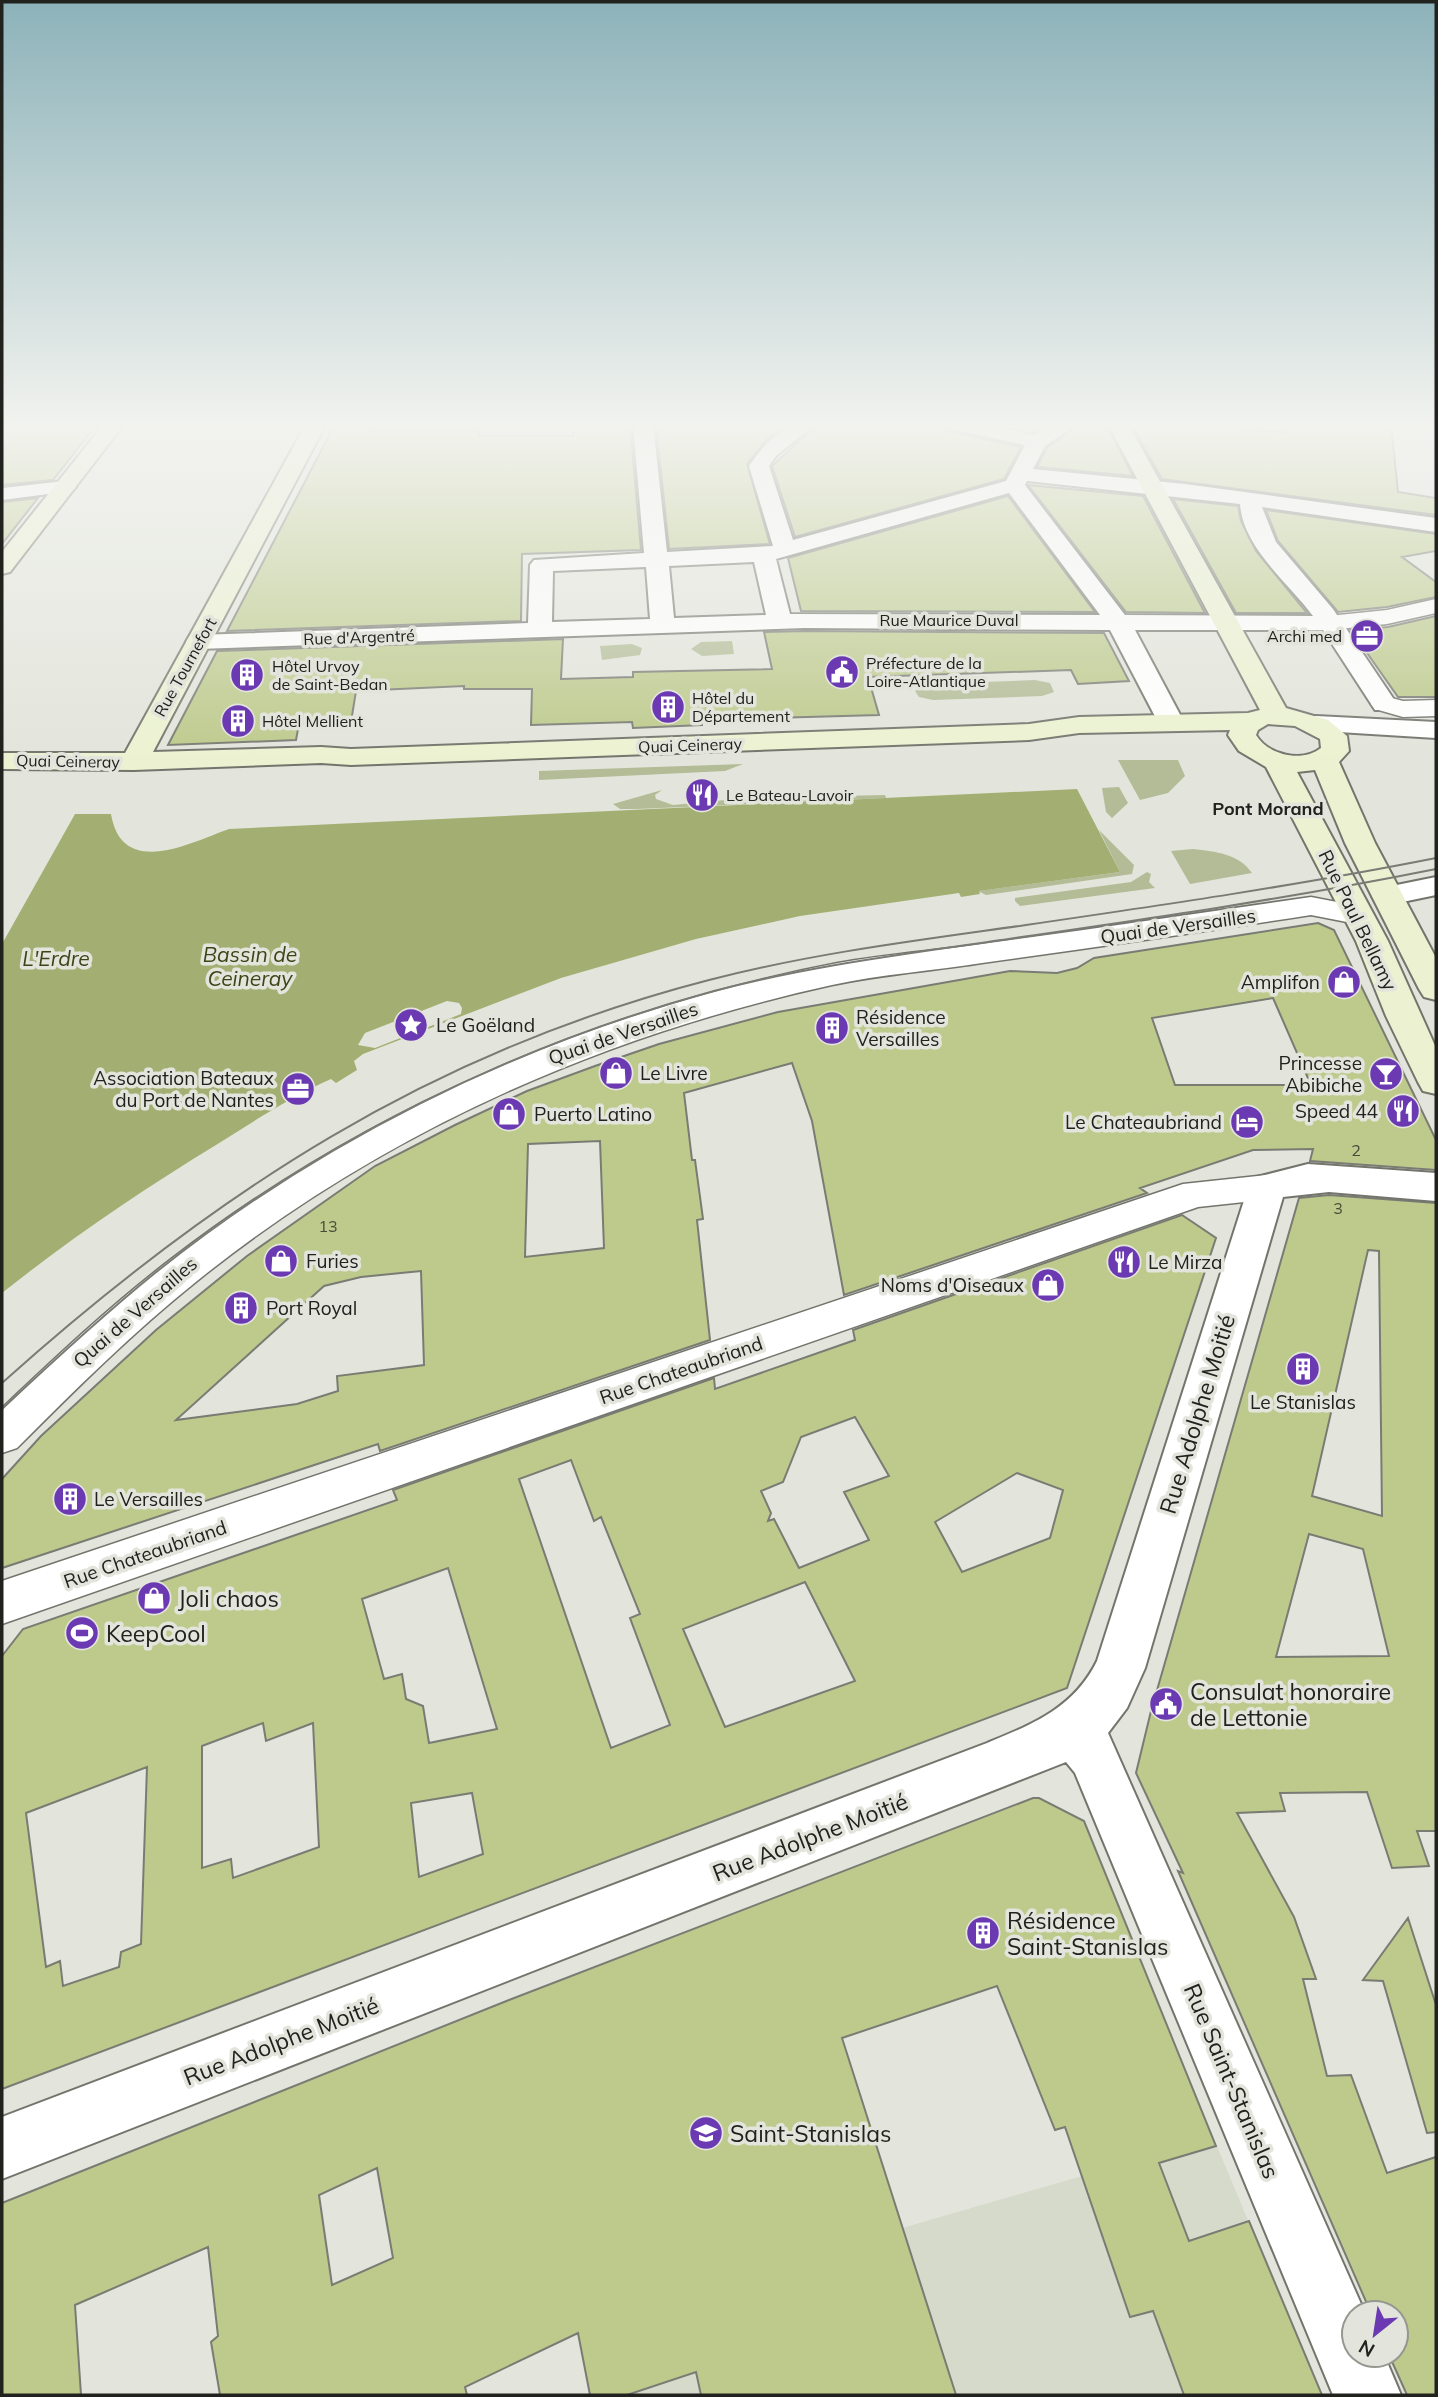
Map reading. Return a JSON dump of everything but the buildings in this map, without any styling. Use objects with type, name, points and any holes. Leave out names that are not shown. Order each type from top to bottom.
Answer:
[{"type":"main road","points":[[2,567],[27,536]]},
{"type":"main road","name":"Rue Tournefort","points":[[134,762],[255,536]]},
{"type":"main road","points":[[1179,536],[1224,624],[1258,726],[1256,751],[1277,760],[1299,763],[1330,753],[1333,736],[1316,724],[1258,726]]},
{"type":"main road","name":"Quai Ceineray","points":[[2,761],[134,762],[321,755],[351,757],[1029,732],[1079,725],[1258,726]]},
{"type":"main road","name":"Quai Ceineray","points":[[1029,732],[1085,738],[1179,738],[1258,726]]},
{"type":"main road","name":"Rue Paul Bellamy","points":[[1330,753],[1337,795],[1436,989]]},
{"type":"main road","name":"Quai Ceineray","points":[[2,776],[192,781],[351,757]]},
{"type":"main road","name":"Rue Paul Bellamy","points":[[1277,760],[1357,915],[1436,1082]]},
{"type":"main road","name":"Quai Ceineray","points":[[105,778],[134,762]]},
{"type":"street","points":[[654,536],[663,626]]},
{"type":"street","points":[[772,536],[780,622]]},
{"type":"street","points":[[530,631],[542,565],[656,555],[775,552],[829,536]]},
{"type":"street","points":[[1057,536],[1119,623],[1172,724]]},
{"type":"street","points":[[1263,536],[1269,548],[1329,622],[1384,704],[1403,709],[1436,708]]},
{"type":"street","points":[[1329,622],[1387,617],[1436,606]]},
{"type":"street","name":"Rue Maurice Duval","points":[[663,626],[955,619],[1224,624],[1329,622]]},
{"type":"street","name":"Rue d'Argentré","points":[[198,642],[663,626]]},
{"type":"street","points":[[1316,724],[1436,730]]},
{"type":"street","points":[[1330,753],[1436,747]]},
{"type":"street","points":[[1388,896],[1436,886]]},
{"type":"street","name":"Quai de Versailles","points":[[2,1435],[38,1398],[138,1307],[194,1260],[277,1201],[346,1157],[425,1114],[584,1043],[669,1014],[839,974],[1311,906],[1357,915]]},
{"type":"street","name":"Rue Chateaubriand","points":[[1369,1181],[1415,1168],[1436,1168]]},
{"type":"street","name":"Rue Chateaubriand","points":[[2,1603],[1196,1194],[1267,1188],[1289,1180],[1369,1181],[1436,1186]]},
{"type":"street","name":"Rue Adolphe Moitié","points":[[2,2148],[961,1779],[1075,1732],[1102,1705],[1120,1668],[1267,1188]]},
{"type":"street","name":"Rue Saint-Stanislas","points":[[1075,1732],[1093,1755],[1367,2395]]},
{"type":"shaded area","points":[[732,641],[734,654],[702,656],[691,649],[701,642]]},
{"type":"shaded area","points":[[632,644],[642,648],[640,655],[602,660],[600,646]]},
{"type":"shaded area","points":[[1035,680],[1050,683],[1054,692],[1042,696],[933,700],[919,697],[915,691],[928,684]]},
{"type":"shaded area","points":[[1118,760],[1178,760],[1185,776],[1168,793],[1140,800]]},
{"type":"shaded area","points":[[743,764],[725,771],[539,780],[539,771]]},
{"type":"shaded area","points":[[1119,787],[1128,803],[1112,818],[1106,812],[1102,788]]},
{"type":"shaded area","points":[[662,790],[655,795],[656,799],[673,805],[747,798],[885,795],[886,798],[637,809],[620,809],[613,804]]},
{"type":"shaded area","points":[[1099,830],[1134,865],[1132,874],[986,895],[978,891],[1120,872]]},
{"type":"shaded area","points":[[1193,849],[1233,857],[1252,873],[1190,884],[1171,851]]},
{"type":"shaded area","points":[[1147,872],[1151,874],[1149,882],[1155,888],[1020,906],[1015,901],[1015,898],[1131,882]]},
{"type":"shaded area","name":"Saint-Stanislas","points":[[794,1889],[902,2228],[1103,2170],[1086,2121],[1194,2091],[1321,2395],[590,2395],[534,2100],[508,2002]]},
{"type":"water","name":"Bassin de Ceineray","points":[[1077,789],[1120,872],[979,891],[980,894],[961,897],[959,893],[800,916],[696,939],[561,978],[363,1054],[354,1061],[357,1070],[336,1083],[331,1079],[301,1094],[188,1162],[80,1234],[2,1293],[2,944],[75,814],[111,814],[118,834],[129,846],[143,851],[178,847],[229,829]],"holes":[[[447,1001],[459,1003],[461,1014],[375,1048],[358,1045],[365,1033]]]},
{"type":"tram line","points":[[2,1383],[82,1314],[163,1250],[246,1191],[331,1137],[419,1089],[511,1046],[607,1010],[748,970],[827,955],[1231,894],[1436,858]]},
{"type":"tram line","points":[[2,1409],[155,1273],[283,1181],[420,1104],[491,1070],[564,1040],[714,991],[785,974],[1219,908],[1436,869]]},
{"type":"place","name":"Archi med","points":[[1367,636]]},
{"type":"place","name":"Préfecture de la Loire-Atlantique","points":[[842,672]]},
{"type":"place","name":"Hôtel Urvoy de Saint-Bedan","points":[[247,675]]},
{"type":"place","name":"Hôtel du Département","points":[[668,707]]},
{"type":"place","name":"Hôtel Mellient","points":[[238,721]]},
{"type":"place","name":"Le Bateau-Lavoir","points":[[702,795]]},
{"type":"place","name":"Amplifon","points":[[1344,982]]},
{"type":"place","name":"Le Goëland","points":[[411,1025]]},
{"type":"place","name":"Résidence Versailles","points":[[832,1028]]},
{"type":"place","name":"Le Livre","points":[[616,1073]]},
{"type":"place","name":"Princesse Abibiche","points":[[1386,1074]]},
{"type":"place","name":"Association Bateaux du Port de Nantes","points":[[298,1089]]},
{"type":"place","name":"Speed 44","points":[[1403,1111]]},
{"type":"place","name":"Puerto Latino","points":[[509,1114]]},
{"type":"place","name":"Le Chateaubriand","points":[[1247,1122]]},
{"type":"place","name":"Furies","points":[[281,1261]]},
{"type":"place","name":"Le Mirza","points":[[1124,1262]]},
{"type":"place","name":"Noms d'Oiseaux","points":[[1048,1285]]},
{"type":"place","name":"Port Royal","points":[[241,1308]]},
{"type":"place","name":"Le Stanislas","points":[[1303,1369]]},
{"type":"place","name":"Le Versailles","points":[[70,1499]]},
{"type":"place","name":"Joli chaos","points":[[154,1598]]},
{"type":"place","name":"KeepCool","points":[[82,1633]]},
{"type":"place","name":"Consulat honoraire de Lettonie","points":[[1166,1704]]},
{"type":"place","name":"Résidence Saint-Stanislas","points":[[983,1933]]},
{"type":"place","name":"Saint-Stanislas","points":[[706,2133]]},
{"type":"district","name":"Pont Morand","points":[[1268,808]]},
{"type":"water label","name":"L'Erdre","points":[[56,958]]}]
